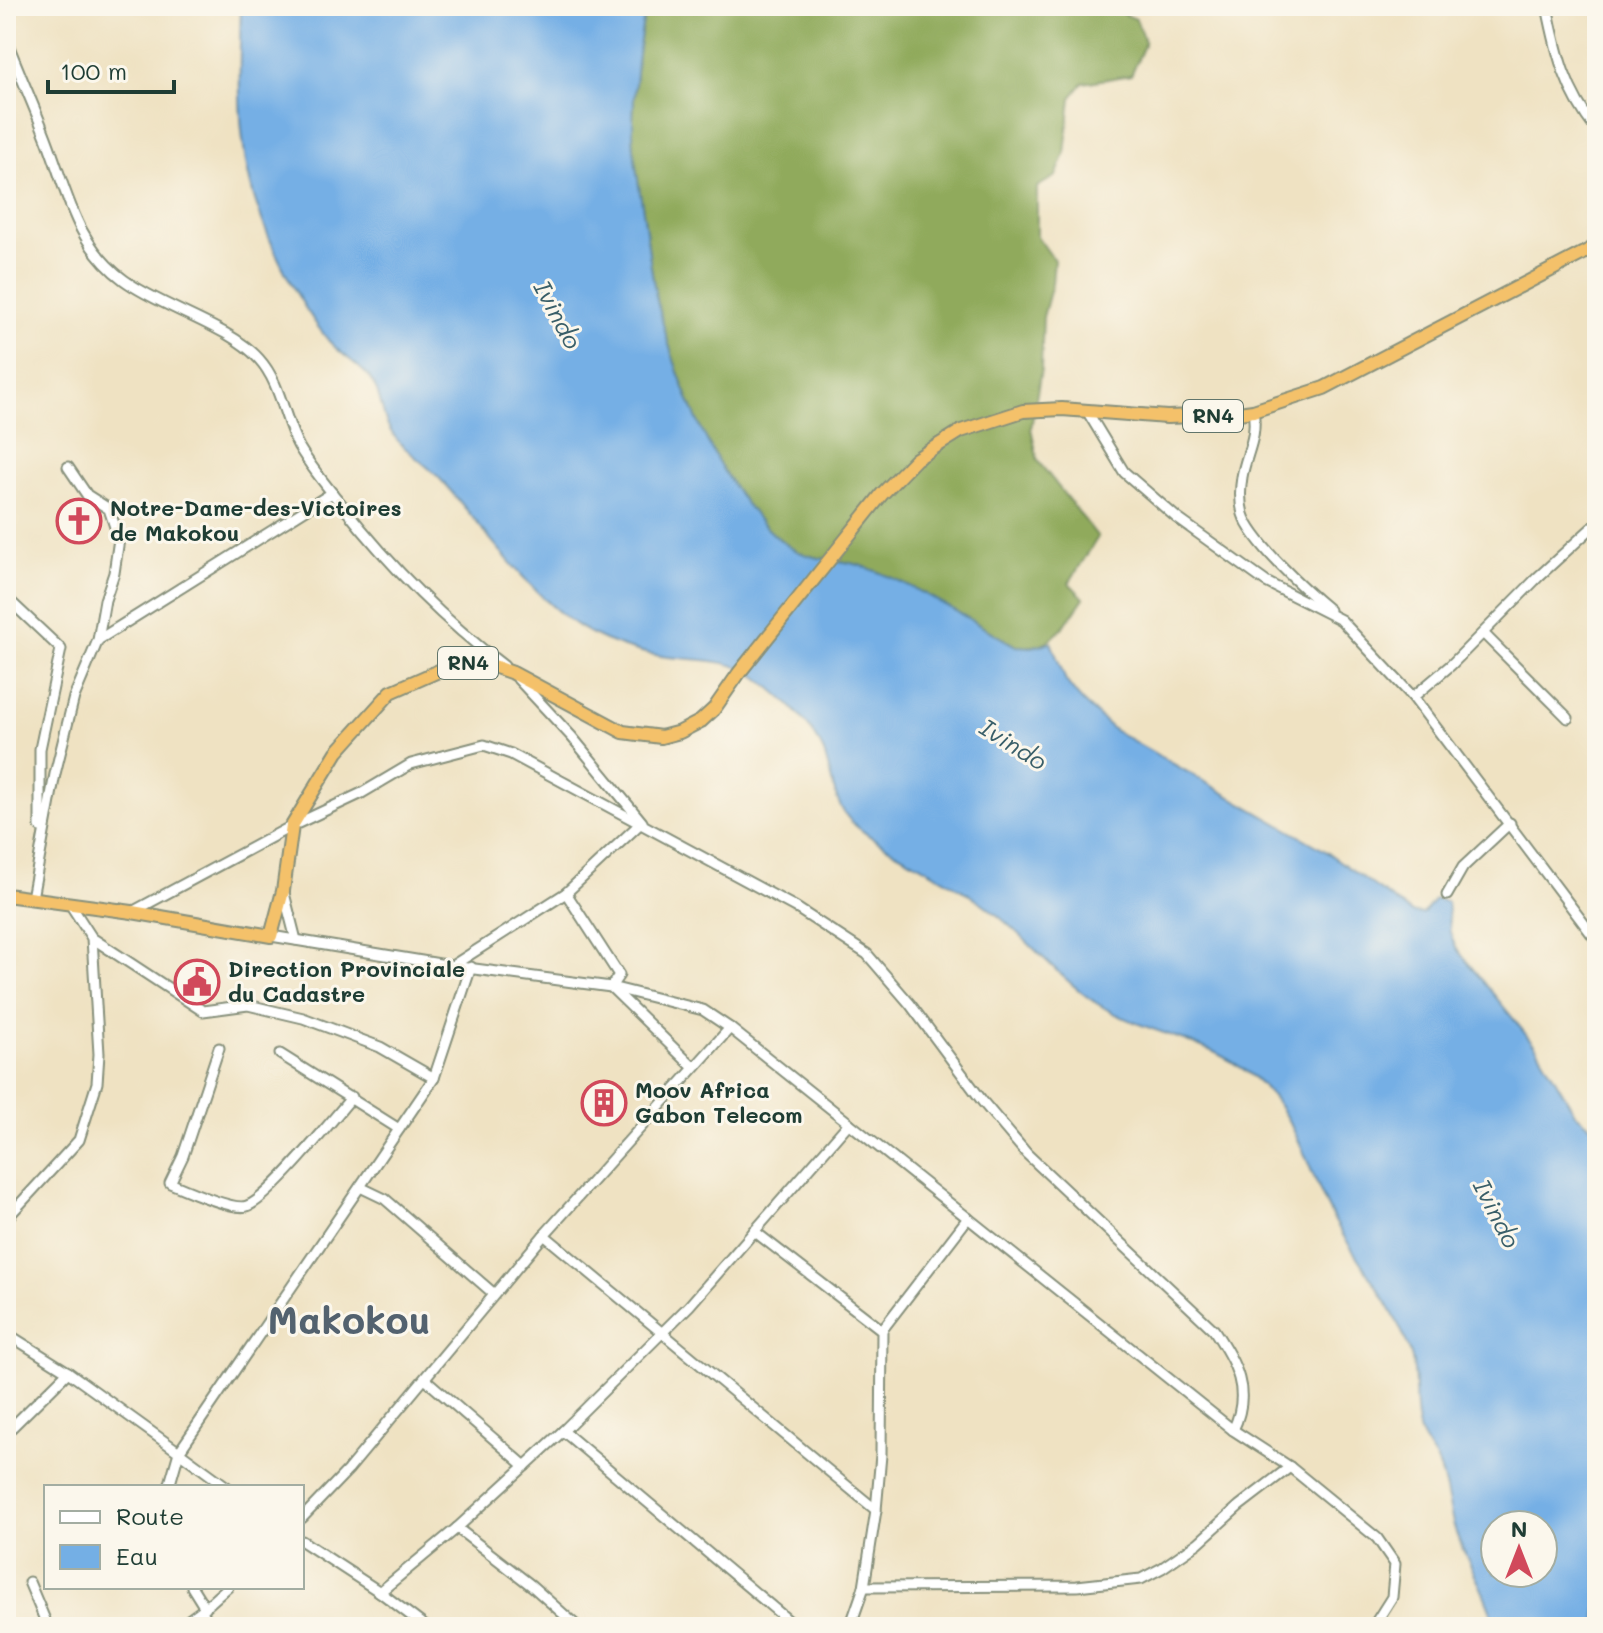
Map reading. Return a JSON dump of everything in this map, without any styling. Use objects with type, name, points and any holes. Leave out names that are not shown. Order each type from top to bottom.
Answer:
[{"type":"highway","name":"RN4","points":[[271,936],[283,891],[292,826],[337,752],[391,692],[450,666],[479,661],[513,673],[623,732],[661,737],[680,732],[701,721],[714,709],[840,544],[916,459],[961,431],[987,420],[1023,411],[1197,417],[1253,411],[1324,388],[1597,246]]},
{"type":"highway","points":[[6,895],[132,912],[271,936]]},
{"type":"street","points":[[1547,6],[1566,81],[1578,107],[1597,131]]},
{"type":"street","points":[[6,39],[52,154],[70,209],[93,250],[122,279],[154,299],[230,336],[261,361],[298,445],[362,530],[438,613],[513,673],[572,737],[642,822]]},
{"type":"street","points":[[1087,411],[1124,472],[1177,518],[1266,582],[1341,620]]},
{"type":"street","points":[[1253,411],[1254,441],[1242,478],[1240,497],[1243,516],[1263,546],[1341,620],[1413,697],[1597,941]]},
{"type":"street","points":[[32,898],[55,774],[74,697],[98,640],[119,539],[109,509],[87,495],[68,467]]},
{"type":"street","points":[[98,640],[332,493]]},
{"type":"street","points":[[1413,697],[1597,523]]},
{"type":"street","points":[[11,602],[61,649],[40,749],[40,850]]},
{"type":"street","points":[[1483,633],[1568,718]]},
{"type":"street","points":[[132,912],[292,826],[362,793],[411,764],[484,745],[511,754],[795,907],[867,954],[1027,1154],[1214,1330],[1240,1378],[1242,1412],[1233,1430]]},
{"type":"street","points":[[452,966],[566,893],[642,822]]},
{"type":"street","points":[[1447,895],[1463,867],[1510,823]]},
{"type":"street","points":[[283,891],[296,940]]},
{"type":"street","points":[[566,893],[619,975],[611,987]]},
{"type":"street","points":[[70,904],[92,938],[203,1011],[248,1005],[303,1018],[380,1047],[434,1078]]},
{"type":"street","points":[[271,936],[452,966],[611,987],[703,1010],[730,1028],[1233,1430],[1290,1467],[1377,1538],[1395,1564],[1392,1597],[1373,1627]]},
{"type":"street","points":[[6,1219],[79,1140],[91,1104],[97,1083],[99,1054],[92,938]]},
{"type":"street","points":[[169,1485],[179,1452],[434,1078],[471,967]]},
{"type":"street","points":[[611,987],[693,1067]]},
{"type":"street","points":[[304,1516],[348,1470],[493,1293],[730,1028]]},
{"type":"street","points":[[219,1048],[183,1156],[170,1183],[204,1197],[243,1207],[251,1204],[269,1190],[352,1097]]},
{"type":"street","points":[[280,1054],[399,1129]]},
{"type":"street","points":[[380,1592],[457,1528],[563,1431],[689,1306],[849,1123]]},
{"type":"street","points":[[360,1187],[385,1199],[493,1293]]},
{"type":"street","points":[[850,1627],[864,1587],[876,1510],[881,1455],[882,1330],[968,1218]]},
{"type":"street","points":[[754,1231],[882,1330]]},
{"type":"street","points":[[544,1235],[876,1510]]},
{"type":"street","points":[[6,1333],[68,1372],[224,1485]]},
{"type":"street","points":[[6,1433],[68,1372]]},
{"type":"street","points":[[425,1379],[525,1466]]},
{"type":"street","points":[[563,1431],[790,1625]]},
{"type":"street","points":[[864,1587],[1077,1586],[1141,1579],[1198,1543],[1239,1506],[1290,1467]]},
{"type":"street","points":[[457,1528],[532,1586],[578,1627]]},
{"type":"street","points":[[304,1542],[380,1592],[426,1627]]},
{"type":"street","points":[[29,1582],[48,1627]]},
{"type":"street","points":[[193,1589],[213,1627]]},
{"type":"street","points":[[179,1627],[226,1589]]},
{"type":"green space","points":[[646,6],[1105,6],[1136,19],[1145,43],[1131,75],[1083,83],[1071,98],[1065,154],[1056,176],[1037,187],[1037,236],[1054,260],[1052,284],[1043,317],[1041,370],[1031,428],[1038,461],[1098,537],[1069,583],[1084,598],[1064,626],[1049,640],[1029,647],[1016,646],[885,575],[856,564],[799,552],[765,526],[723,469],[689,401],[676,366],[653,280],[633,132],[637,63]]},
{"type":"water","name":"Ivindo","points":[[241,6],[646,6],[637,63],[633,132],[657,301],[676,366],[705,436],[743,500],[765,526],[799,552],[856,564],[885,575],[1016,646],[1032,647],[1051,642],[1066,681],[1081,700],[1114,730],[1324,850],[1412,913],[1423,914],[1435,899],[1447,902],[1450,932],[1456,948],[1537,1048],[1575,1113],[1597,1131],[1597,1627],[1496,1627],[1482,1589],[1559,1589],[1559,1509],[1479,1509],[1479,1583],[1457,1536],[1441,1470],[1420,1433],[1412,1357],[1401,1329],[1336,1223],[1287,1118],[1264,1087],[1223,1057],[1110,1011],[1089,998],[982,903],[861,830],[840,806],[823,750],[811,729],[757,677],[723,663],[661,656],[624,647],[569,620],[530,584],[437,476],[400,443],[390,430],[374,384],[328,340],[306,309],[262,221],[245,155],[240,80]]},
{"type":"place","name":"Notre-Dame-des-Victoires de Makokou","points":[[79,521]]},
{"type":"place","name":"Direction Provinciale du Cadastre","points":[[197,982]]},
{"type":"place","name":"Moov Africa Gabon Telecom","points":[[604,1103]]},
{"type":"district","name":"Makokou","points":[[349,1321]]}]
